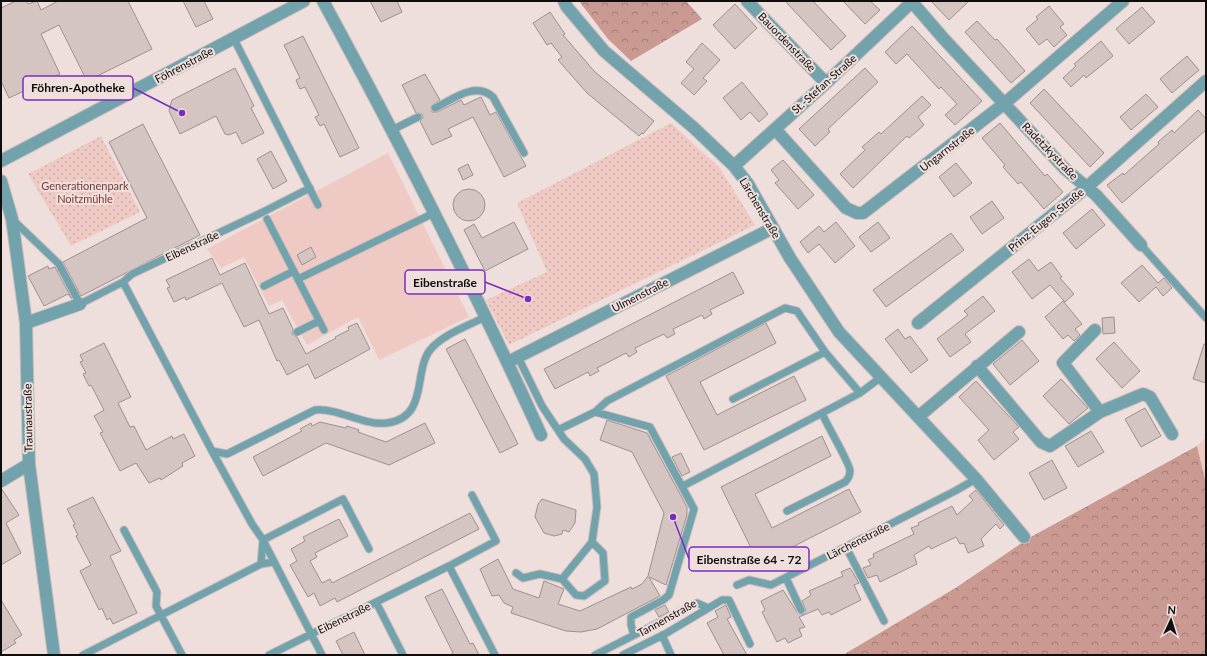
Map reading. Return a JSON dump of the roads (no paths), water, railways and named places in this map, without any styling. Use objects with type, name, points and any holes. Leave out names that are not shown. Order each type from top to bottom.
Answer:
[{"type":"street","name":"Föhrenstraße","points":[[1,161],[304,1]]},
{"type":"street","points":[[323,1],[392,130],[485,317],[513,360],[541,435]]},
{"type":"street","name":"Lärchenstraße","points":[[564,1],[604,51],[694,128],[734,166],[748,184],[790,258],[839,332],[880,378],[976,479],[1024,538]]},
{"type":"street","name":"Bauordenstraße","points":[[747,1],[826,84]]},
{"type":"street","name":"St.-Stefan-Straße","points":[[734,166],[826,84],[912,1]]},
{"type":"street","name":"Radetzkystraße","points":[[912,1],[944,39],[1064,169],[1086,187],[1141,245]]},
{"type":"street","name":"Ungarnstraße","points":[[775,129],[846,208],[857,213],[869,210],[1005,104],[1123,1]]},
{"type":"street","name":"Prinz-Eugen-Straße","points":[[918,323],[1086,187],[1206,81]]},
{"type":"street","name":"Traunaustraße","points":[[1,181],[12,219],[26,323],[29,464],[54,655]]},
{"type":"street","name":"Ulmenstraße","points":[[513,360],[773,228]]},
{"type":"street","points":[[26,323],[80,304]]},
{"type":"street","points":[[1095,330],[1063,363],[1100,412]]},
{"type":"street","points":[[918,417],[1018,332]]},
{"type":"street","points":[[977,366],[1041,442],[1050,446],[1100,412],[1143,394],[1150,397],[1172,434]]},
{"type":"street","points":[[1,481],[29,464]]},
{"type":"lane","points":[[234,39],[318,205]]},
{"type":"lane","points":[[435,108],[470,90],[483,90],[488,92],[493,97],[524,153]]},
{"type":"lane","points":[[392,130],[418,117]]},
{"type":"lane","name":"Eibenstraße","points":[[80,304],[123,282],[132,274],[264,212],[310,188]]},
{"type":"lane","points":[[298,279],[434,213]]},
{"type":"lane","points":[[12,219],[59,264],[80,304]]},
{"type":"lane","points":[[267,220],[324,330]]},
{"type":"lane","name":"Radetzkystraße","points":[[1141,245],[1206,318]]},
{"type":"lane","points":[[264,286],[294,271]]},
{"type":"lane","points":[[123,282],[212,451],[252,524],[263,540],[322,655]]},
{"type":"lane","points":[[558,430],[595,412],[607,400],[785,308],[797,311],[825,352],[860,392]]},
{"type":"lane","points":[[212,451],[227,454],[315,410],[326,409],[378,424],[388,423],[400,419],[417,400],[424,362],[430,350],[442,339],[485,317]]},
{"type":"lane","points":[[297,332],[319,321]]},
{"type":"lane","points":[[733,399],[825,352]]},
{"type":"lane","points":[[513,360],[564,439],[586,459],[594,474],[597,507],[592,542],[562,579]]},
{"type":"lane","points":[[683,486],[835,406],[860,392],[880,378]]},
{"type":"lane","points":[[595,412],[650,427],[694,509],[669,595],[663,600],[631,617],[630,625],[634,635]]},
{"type":"lane","points":[[787,511],[845,482],[849,477],[850,467],[826,425],[822,413]]},
{"type":"lane","name":"Lärchenstraße","points":[[737,584],[748,580],[771,585],[976,479]]},
{"type":"lane","name":"Eibenstraße","points":[[311,634],[449,566],[496,541],[472,495]]},
{"type":"lane","points":[[263,540],[343,499],[369,549]]},
{"type":"lane","points":[[124,530],[157,592],[156,606],[182,655]]},
{"type":"lane","points":[[261,564],[263,540]]},
{"type":"lane","points":[[516,574],[523,578],[540,574],[562,579],[576,595],[584,596],[605,581],[603,553],[592,542]]},
{"type":"lane","points":[[846,547],[884,621]]},
{"type":"lane","points":[[83,655],[261,564],[274,562]]},
{"type":"lane","points":[[449,566],[496,655]]},
{"type":"lane","points":[[786,578],[801,610]]},
{"type":"lane","name":"Tannenstraße","points":[[623,655],[662,635],[722,600],[729,600],[750,644]]},
{"type":"lane","name":"Eibenstraße","points":[[376,602],[403,655]]},
{"type":"lane","points":[[595,655],[697,603],[708,608]]},
{"type":"lane","points":[[269,655],[311,634]]},
{"type":"lane","points":[[662,635],[672,655]]},
{"type":"place","name":"Föhren-Apotheke","points":[[182,113]]},
{"type":"place","name":"Eibenstraße","points":[[528,299]]},
{"type":"place","name":"Eibenstraße 64 - 72","points":[[673,517]]},
{"type":"park label","name":"Generationenpark Noitzmühle","points":[[85,192]]}]
